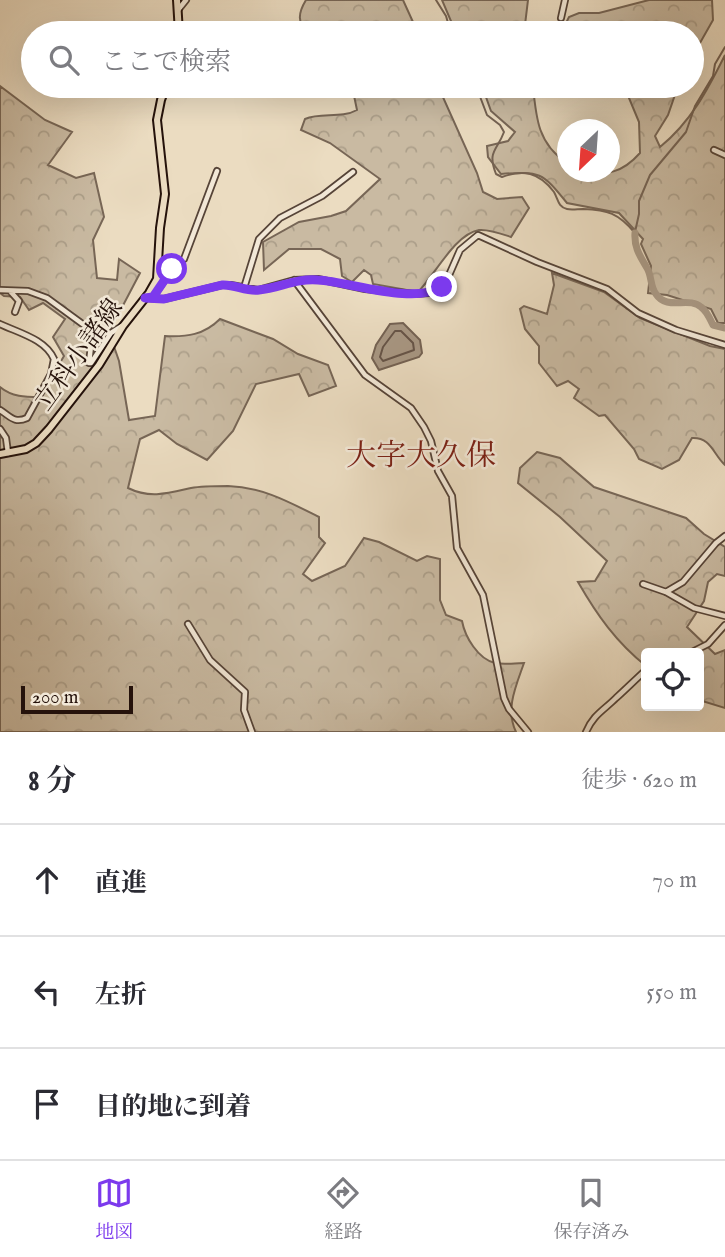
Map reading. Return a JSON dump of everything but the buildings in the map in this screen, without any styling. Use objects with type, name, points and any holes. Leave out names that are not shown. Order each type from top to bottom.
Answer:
[{"type":"main road","points":[[177,0],[178,21]]},
{"type":"main road","name":"立科小諸線","points":[[0,454],[30,447],[49,429],[99,365],[157,279],[165,194],[157,120],[161,98]]},
{"type":"street","points":[[178,11],[186,0]]},
{"type":"street","points":[[561,18],[565,0]]},
{"type":"street","points":[[714,150],[725,155]]},
{"type":"street","points":[[145,298],[153,297],[172,269],[184,259],[217,171]]},
{"type":"street","points":[[244,288],[258,239],[280,218],[322,196],[353,172]]},
{"type":"street","points":[[145,298],[164,299],[222,285],[258,290],[294,280],[318,279],[365,289],[415,295],[429,293],[446,282],[460,250],[478,235],[537,262],[604,287],[638,313],[676,330],[725,345]]},
{"type":"street","points":[[294,280],[360,370],[411,408],[424,427],[438,471],[452,496],[457,548],[483,595],[504,698],[509,709],[528,732]]},
{"type":"street","points":[[0,290],[29,291],[47,298],[88,328],[92,337],[89,363],[111,333],[123,326]]},
{"type":"street","points":[[10,291],[19,301],[15,312]]},
{"type":"street","points":[[0,324],[33,339],[48,350],[54,359],[51,374],[27,418],[13,420],[0,410]]},
{"type":"street","points":[[0,429],[6,438],[8,453]]},
{"type":"street","points":[[666,592],[683,582],[725,536]]},
{"type":"street","points":[[643,584],[666,592],[694,608],[725,616]]},
{"type":"street","points":[[188,624],[211,660],[245,692],[244,710],[252,732]]},
{"type":"street","points":[[700,648],[708,644],[725,625]]},
{"type":"street","points":[[586,732],[590,720],[641,675]]},
{"type":"green space","points":[[306,0],[403,0],[413,21],[301,21],[301,9]]},
{"type":"green space","points":[[442,0],[528,0],[525,21],[451,21]]},
{"type":"green space","points":[[649,0],[712,0],[713,20],[704,36],[704,21],[567,21],[569,17],[579,13],[599,13]]},
{"type":"green space","points":[[725,55],[725,323],[718,323],[711,309],[667,295],[648,293],[651,266],[641,244],[643,239],[619,213],[567,203],[545,179],[524,173],[501,174],[488,157],[487,146],[508,141],[515,132],[491,111],[486,98],[535,98],[540,129],[557,156],[557,182],[620,182],[620,168],[640,153],[639,122],[629,98],[674,98],[668,115],[655,136],[660,147],[681,127],[701,98],[704,98]]},
{"type":"green space","points":[[0,86],[45,120],[72,132],[48,165],[76,178],[94,173],[104,217],[93,240],[97,278],[117,280],[119,259],[140,273],[109,332],[119,361],[129,420],[155,416],[165,336],[195,334],[208,329],[220,319],[273,339],[298,354],[328,365],[336,386],[309,396],[299,374],[256,384],[233,431],[207,460],[177,444],[159,430],[140,439],[128,488],[152,494],[200,487],[240,487],[275,496],[319,517],[319,537],[325,543],[303,574],[312,581],[345,566],[364,538],[379,542],[417,561],[427,556],[440,559],[440,600],[446,615],[462,621],[473,646],[489,661],[502,664],[524,663],[512,706],[511,715],[516,732],[0,732],[0,387],[14,395],[40,397],[64,356],[53,337],[65,319],[43,303],[29,310],[20,297],[4,296],[0,293]]},
{"type":"green space","points":[[354,98],[443,98],[483,192],[497,199],[522,197],[529,208],[511,237],[487,230],[470,233],[454,247],[418,292],[373,284],[371,275],[364,270],[352,282],[342,276],[340,259],[321,249],[289,249],[264,270],[263,242],[299,222],[346,211],[380,179],[330,143],[301,130],[305,119],[357,110]]},
{"type":"green space","points":[[552,273],[604,292],[640,318],[710,346],[725,349],[725,465],[708,443],[698,438],[692,438],[679,460],[662,469],[639,459],[634,449],[605,415],[599,416],[574,398],[579,389],[568,381],[557,386],[539,363],[539,346],[525,329],[520,309],[524,306],[547,314],[554,285]]},
{"type":"green space","points":[[537,452],[560,458],[594,487],[686,518],[725,547],[725,576],[717,574],[708,582],[704,601],[687,627],[715,654],[725,650],[725,708],[704,702],[704,648],[641,648],[641,661],[616,638],[578,582],[595,581],[607,561],[560,517],[518,483],[520,468]]},
{"type":"water","points":[[403,323],[420,340],[422,353],[419,357],[379,370],[372,358],[376,345],[390,324]]},
{"type":"waterway","points":[[436,0],[447,21]]},
{"type":"waterway","points":[[704,91],[725,47]]},
{"type":"waterway","points":[[481,98],[487,115],[500,125],[504,132],[492,160],[496,174],[502,177],[517,173],[536,176],[548,185],[564,208],[599,210],[612,214],[635,233]]},
{"type":"waterway","points":[[635,232],[639,201],[650,175],[686,132],[700,98]]},
{"type":"waterway","points":[[635,233],[638,252],[649,271],[654,291],[661,299],[672,303],[696,304],[705,311],[713,325],[725,328]]},
{"type":"district","name":"大字大久保","points":[[421,457]]},
{"type":"route","points":[[172,269],[153,297],[145,298],[164,299],[222,285],[264,290],[304,279],[340,282],[365,289],[415,295],[434,292],[442,287]]}]
